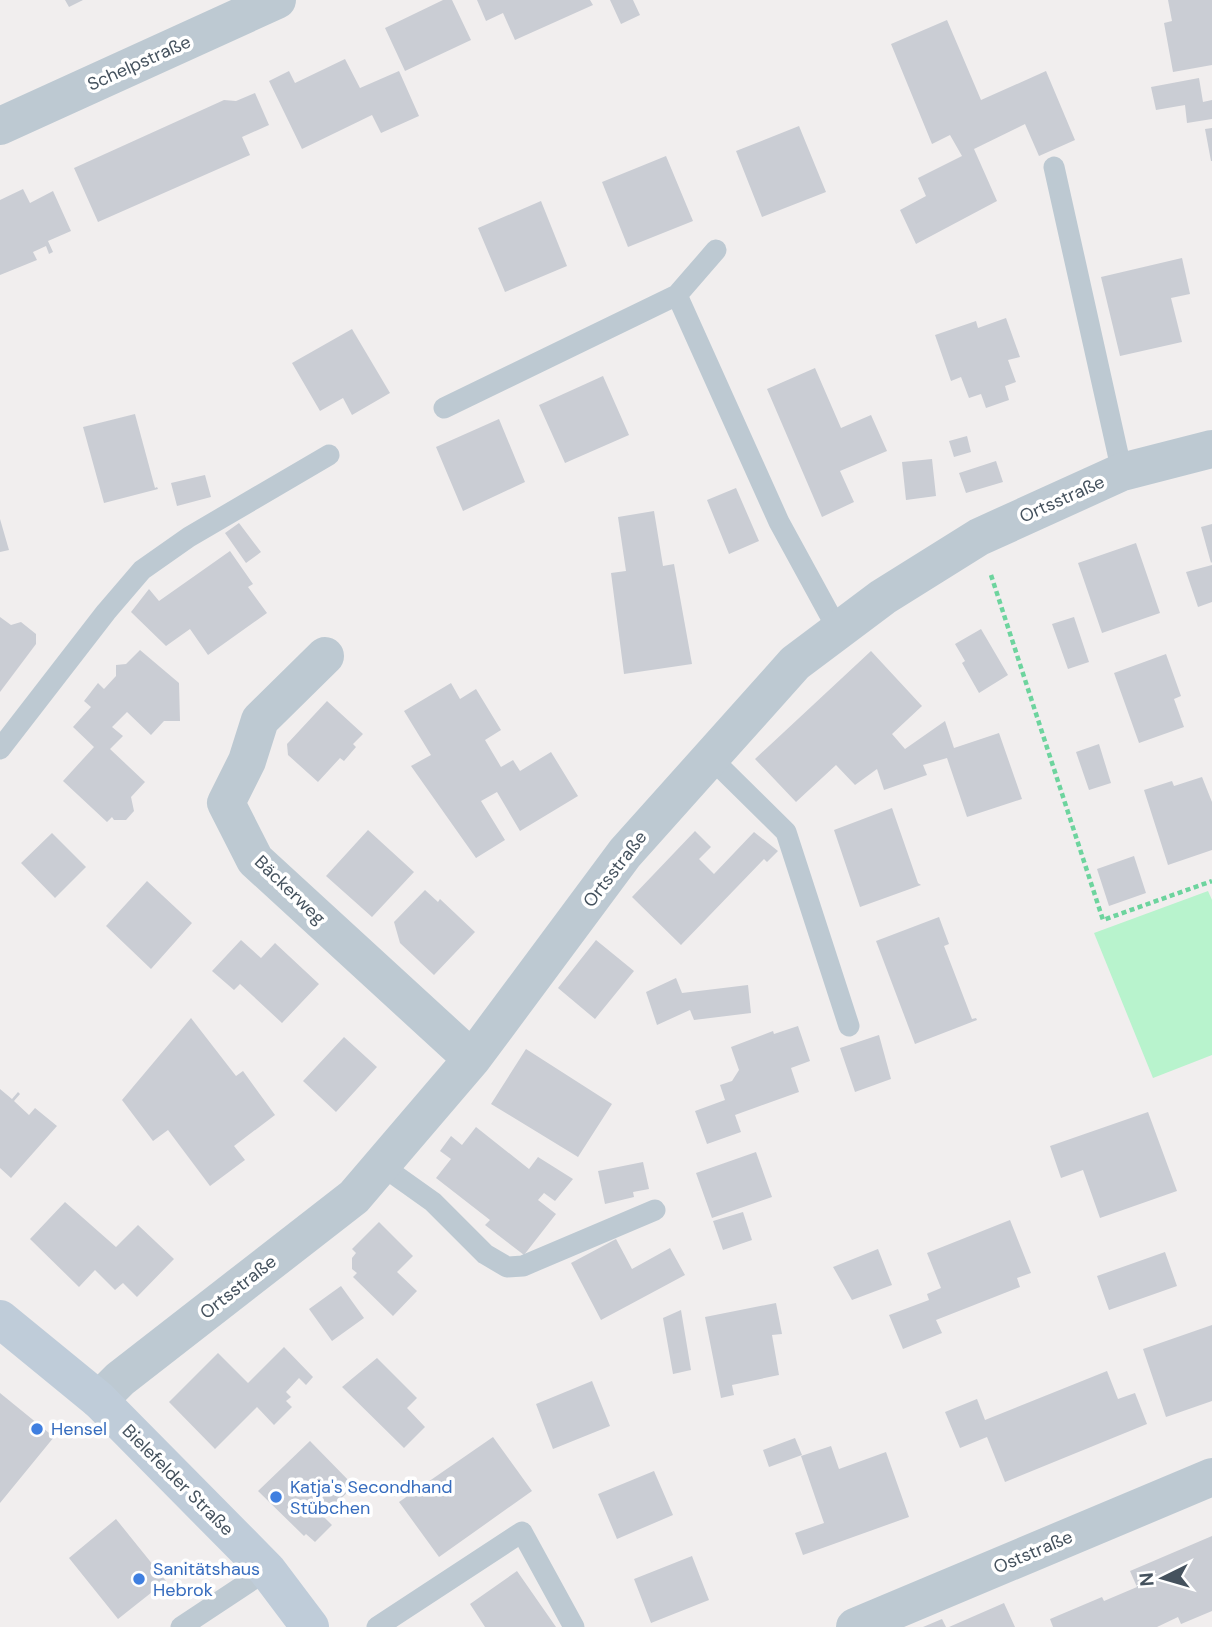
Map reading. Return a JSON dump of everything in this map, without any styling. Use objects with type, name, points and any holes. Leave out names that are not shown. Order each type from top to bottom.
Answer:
[{"type":"main road","name":"Bielefelder Straße","points":[[0,1319],[99,1400],[268,1570],[310,1627]]},
{"type":"street","name":"Schelpstraße","points":[[0,126],[278,0]]},
{"type":"street","name":"Ortsstraße","points":[[99,1400],[120,1379],[354,1197],[472,1059],[625,853],[795,663],[883,597],[979,537],[1122,472],[1212,449]]},
{"type":"street","name":"Bäckerweg","points":[[325,656],[260,720],[247,761],[226,803],[255,860],[472,1059]]},
{"type":"street","name":"Oststraße","points":[[858,1626],[1212,1477]]},
{"type":"lane","points":[[1054,167],[1122,472]]},
{"type":"lane","points":[[444,408],[677,295],[716,250]]},
{"type":"lane","points":[[677,295],[779,522],[838,630]]},
{"type":"lane","points":[[0,749],[106,612],[142,570],[188,537],[329,455]]},
{"type":"lane","points":[[710,757],[786,832],[849,1026]]},
{"type":"lane","points":[[381,1165],[433,1202],[485,1254],[507,1267],[523,1266],[655,1210]]},
{"type":"lane","points":[[377,1627],[522,1532],[574,1627]]},
{"type":"lane","points":[[181,1627],[268,1570]]},
{"type":"path","points":[[979,537],[1103,920],[1212,881]]},
{"type":"green space","points":[[1208,891],[1212,900],[1212,1055],[1153,1078],[1094,933]]},
{"type":"building","points":[[65,0],[83,0],[69,7]]},
{"type":"building","points":[[443,0],[452,0],[471,40],[405,71],[385,28]]},
{"type":"building","points":[[477,0],[590,0],[593,5],[515,40],[503,13],[486,21]]},
{"type":"building","points":[[610,0],[633,0],[640,15],[621,24]]},
{"type":"building","points":[[1168,0],[1212,0],[1212,65],[1173,72],[1164,23],[1172,21]]},
{"type":"building","points":[[947,20],[981,100],[1046,71],[1075,140],[1039,156],[1025,124],[974,149],[997,201],[916,244],[900,210],[926,196],[918,178],[962,156],[950,135],[932,144],[891,44]]},
{"type":"building","points":[[345,59],[360,88],[399,71],[419,116],[381,133],[372,115],[302,149],[269,81],[289,71],[295,83]]},
{"type":"building","points":[[1199,78],[1203,102],[1212,100],[1212,119],[1187,123],[1185,105],[1156,110],[1151,87]]},
{"type":"building","points":[[255,93],[269,125],[242,137],[250,155],[98,222],[74,168],[224,100],[236,101]]},
{"type":"building","points":[[799,126],[826,192],[762,217],[736,151]]},
{"type":"building","points":[[1212,128],[1212,161],[1211,161],[1205,129]]},
{"type":"building","points":[[666,156],[693,221],[628,247],[602,182]]},
{"type":"building","points":[[23,189],[30,203],[53,191],[71,231],[48,241],[53,252],[49,254],[46,246],[33,252],[37,260],[0,275],[0,200]]},
{"type":"building","points":[[541,201],[567,266],[505,292],[478,228]]},
{"type":"building","points":[[1182,258],[1190,294],[1171,298],[1182,342],[1120,356],[1101,277]]},
{"type":"building","points":[[1006,318],[1020,357],[1008,360],[1016,382],[1005,386],[1009,400],[986,408],[981,394],[969,398],[961,377],[951,381],[935,335],[976,321],[978,328]]},
{"type":"building","points":[[352,329],[390,393],[352,415],[343,398],[320,411],[292,363]]},
{"type":"building","points":[[815,368],[841,428],[871,415],[887,451],[840,471],[854,502],[822,517],[767,389]]},
{"type":"building","points":[[603,376],[629,435],[565,463],[539,405]]},
{"type":"building","points":[[135,414],[155,488],[158,489],[104,503],[83,427]]},
{"type":"building","points":[[499,419],[525,482],[463,511],[436,447]]},
{"type":"building","points":[[967,436],[971,452],[954,457],[949,441]]},
{"type":"building","points":[[932,459],[936,496],[906,500],[902,462]]},
{"type":"building","points":[[996,461],[1003,482],[966,493],[959,473]]},
{"type":"building","points":[[205,475],[211,497],[177,506],[171,483]]},
{"type":"building","points":[[736,488],[759,541],[729,554],[707,500]]},
{"type":"building","points":[[654,511],[663,566],[674,564],[692,664],[624,674],[611,573],[626,571],[618,517]]},
{"type":"building","points":[[0,519],[9,550],[0,552]]},
{"type":"building","points":[[239,523],[261,552],[246,563],[225,533]]},
{"type":"building","points":[[1212,524],[1212,562],[1211,563],[1201,527]]},
{"type":"building","points":[[1136,543],[1160,613],[1102,633],[1078,563]]},
{"type":"building","points":[[230,551],[253,584],[248,587],[267,613],[208,655],[190,629],[166,646],[131,612],[149,589],[159,601]]},
{"type":"building","points":[[1212,565],[1212,602],[1198,607],[1186,572]]},
{"type":"building","points":[[0,617],[11,625],[21,622],[36,634],[36,644],[0,692]]},
{"type":"building","points":[[1074,617],[1089,662],[1068,669],[1052,624]]},
{"type":"building","points":[[981,629],[1008,675],[979,693],[955,644]]},
{"type":"building","points":[[140,650],[179,683],[180,721],[164,721],[151,735],[127,712],[112,727],[123,736],[110,749],[145,782],[131,797],[134,811],[126,820],[114,820],[112,817],[107,822],[63,781],[94,747],[73,727],[91,707],[84,701],[98,683],[104,689],[116,676],[116,665],[126,664]]},
{"type":"building","points":[[871,651],[922,706],[892,734],[905,749],[945,721],[954,748],[999,733],[1022,799],[967,817],[947,758],[923,765],[927,775],[884,790],[877,769],[855,785],[836,765],[796,802],[755,759]]},
{"type":"building","points":[[1166,654],[1181,696],[1174,699],[1184,727],[1139,743],[1114,673]]},
{"type":"building","points":[[451,683],[460,699],[476,689],[501,730],[485,740],[501,767],[513,760],[520,771],[551,752],[578,796],[520,831],[497,792],[481,801],[505,840],[476,858],[411,766],[431,755],[404,711]]},
{"type":"building","points":[[327,701],[363,734],[353,744],[356,747],[344,761],[340,758],[318,782],[288,755],[287,744]]},
{"type":"building","points":[[1099,744],[1111,783],[1089,790],[1076,752]]},
{"type":"building","points":[[1202,777],[1212,802],[1212,850],[1168,865],[1144,790],[1172,781],[1174,786]]},
{"type":"building","points":[[892,808],[918,883],[921,885],[860,907],[834,830]]},
{"type":"building","points":[[368,830],[414,872],[372,917],[326,876]]},
{"type":"building","points":[[695,831],[711,847],[699,859],[714,874],[754,832],[778,851],[767,862],[764,859],[681,945],[632,897]]},
{"type":"building","points":[[52,833],[86,867],[55,898],[21,863]]},
{"type":"building","points":[[1134,856],[1146,893],[1109,906],[1097,869]]},
{"type":"building","points":[[147,881],[192,923],[151,969],[106,926]]},
{"type":"building","points":[[425,890],[438,902],[440,899],[475,932],[434,975],[400,943],[394,922]]},
{"type":"building","points":[[939,917],[949,944],[944,946],[972,1019],[977,1020],[915,1044],[876,941]]},
{"type":"building","points":[[241,940],[261,958],[275,943],[319,984],[282,1023],[240,984],[234,990],[212,971]]},
{"type":"building","points":[[596,940],[634,971],[595,1019],[558,988]]},
{"type":"building","points":[[676,978],[682,993],[748,985],[751,1013],[694,1020],[690,1010],[657,1025],[646,992]]},
{"type":"building","points":[[191,1018],[236,1076],[243,1071],[275,1115],[234,1146],[245,1160],[210,1186],[168,1130],[153,1141],[122,1100]]},
{"type":"building","points":[[798,1026],[810,1061],[791,1068],[799,1092],[735,1115],[741,1132],[707,1144],[695,1111],[725,1100],[720,1085],[732,1081],[739,1070],[731,1047],[773,1031],[774,1034]]},
{"type":"building","points":[[879,1035],[891,1079],[855,1092],[840,1048]]},
{"type":"building","points":[[344,1037],[377,1067],[336,1112],[303,1081]]},
{"type":"building","points":[[526,1049],[612,1104],[578,1157],[491,1104]]},
{"type":"building","points":[[0,1089],[12,1099],[18,1092],[20,1094],[14,1101],[29,1115],[35,1108],[57,1126],[11,1178],[0,1168]]},
{"type":"building","points":[[1148,1112],[1177,1191],[1100,1218],[1083,1170],[1061,1178],[1050,1146]]},
{"type":"building","points":[[476,1127],[529,1169],[538,1157],[573,1179],[555,1201],[544,1193],[538,1200],[556,1214],[524,1255],[485,1225],[490,1220],[436,1178],[451,1159],[440,1151],[451,1136],[462,1145]]},
{"type":"building","points":[[756,1152],[772,1197],[712,1218],[696,1173]]},
{"type":"building","points":[[643,1162],[649,1189],[633,1192],[634,1197],[605,1204],[598,1171]]},
{"type":"building","points":[[65,1202],[116,1247],[138,1225],[174,1259],[137,1297],[123,1283],[115,1290],[95,1270],[79,1287],[30,1239]]},
{"type":"building","points":[[743,1212],[752,1240],[723,1250],[713,1221]]},
{"type":"building","points":[[1010,1220],[1031,1273],[1017,1278],[1020,1287],[936,1320],[942,1333],[903,1349],[889,1315],[929,1300],[927,1294],[941,1288],[927,1253]]},
{"type":"building","points":[[379,1222],[413,1256],[397,1272],[417,1291],[393,1316],[353,1277],[357,1273],[352,1269],[352,1258],[356,1253],[352,1249]]},
{"type":"building","points":[[616,1239],[632,1269],[670,1248],[685,1275],[601,1320],[571,1263]]},
{"type":"building","points":[[878,1249],[892,1285],[852,1300],[833,1267]]},
{"type":"building","points":[[1165,1252],[1177,1286],[1109,1310],[1097,1276]]},
{"type":"building","points":[[341,1286],[364,1318],[332,1341],[309,1309]]},
{"type":"building","points":[[776,1303],[782,1334],[772,1335],[779,1375],[732,1385],[734,1395],[721,1398],[705,1317]]},
{"type":"building","points":[[681,1310],[691,1370],[673,1374],[663,1318]]},
{"type":"building","points":[[1212,1325],[1212,1401],[1166,1417],[1143,1349]]},
{"type":"building","points":[[284,1347],[313,1377],[306,1385],[299,1378],[286,1392],[291,1397],[286,1401],[292,1407],[274,1425],[257,1407],[215,1449],[169,1402],[218,1353],[248,1383]]},
{"type":"building","points":[[377,1358],[417,1398],[407,1408],[425,1427],[404,1448],[342,1387]]},
{"type":"building","points":[[1107,1371],[1118,1399],[1135,1393],[1147,1424],[1005,1482],[987,1437],[960,1448],[945,1412],[977,1399],[985,1420]]},
{"type":"building","points":[[592,1381],[610,1426],[553,1449],[536,1404]]},
{"type":"building","points":[[0,1393],[54,1437],[0,1503]]},
{"type":"building","points":[[493,1437],[532,1491],[439,1557],[399,1502]]},
{"type":"building","points":[[795,1438],[802,1455],[769,1467],[763,1450]]},
{"type":"building","points":[[310,1441],[354,1486],[323,1516],[332,1525],[315,1542],[306,1534],[304,1536],[258,1491]]},
{"type":"building","points":[[831,1446],[839,1469],[886,1452],[909,1517],[803,1555],[795,1533],[824,1523],[801,1456]]},
{"type":"building","points":[[654,1471],[673,1515],[617,1539],[598,1494]]},
{"type":"building","points":[[116,1519],[166,1581],[118,1619],[69,1558]]},
{"type":"building","points":[[1212,1536],[1212,1611],[1181,1624],[1178,1617],[1157,1627],[1053,1627],[1050,1619],[1102,1597],[1104,1601],[1137,1587],[1130,1571]]},
{"type":"building","points":[[692,1556],[709,1600],[651,1623],[634,1579]]},
{"type":"building","points":[[517,1571],[556,1627],[485,1627],[470,1604]]},
{"type":"building","points":[[1004,1603],[1015,1627],[949,1627]]},
{"type":"building","points":[[942,1619],[946,1627],[923,1627]]},
{"type":"place","name":"Hensel","points":[[37,1429]]},
{"type":"place","name":"Katja's Secondhand Stübchen","points":[[276,1497]]},
{"type":"place","name":"Sanitätshaus Hebrok","points":[[139,1579]]}]
